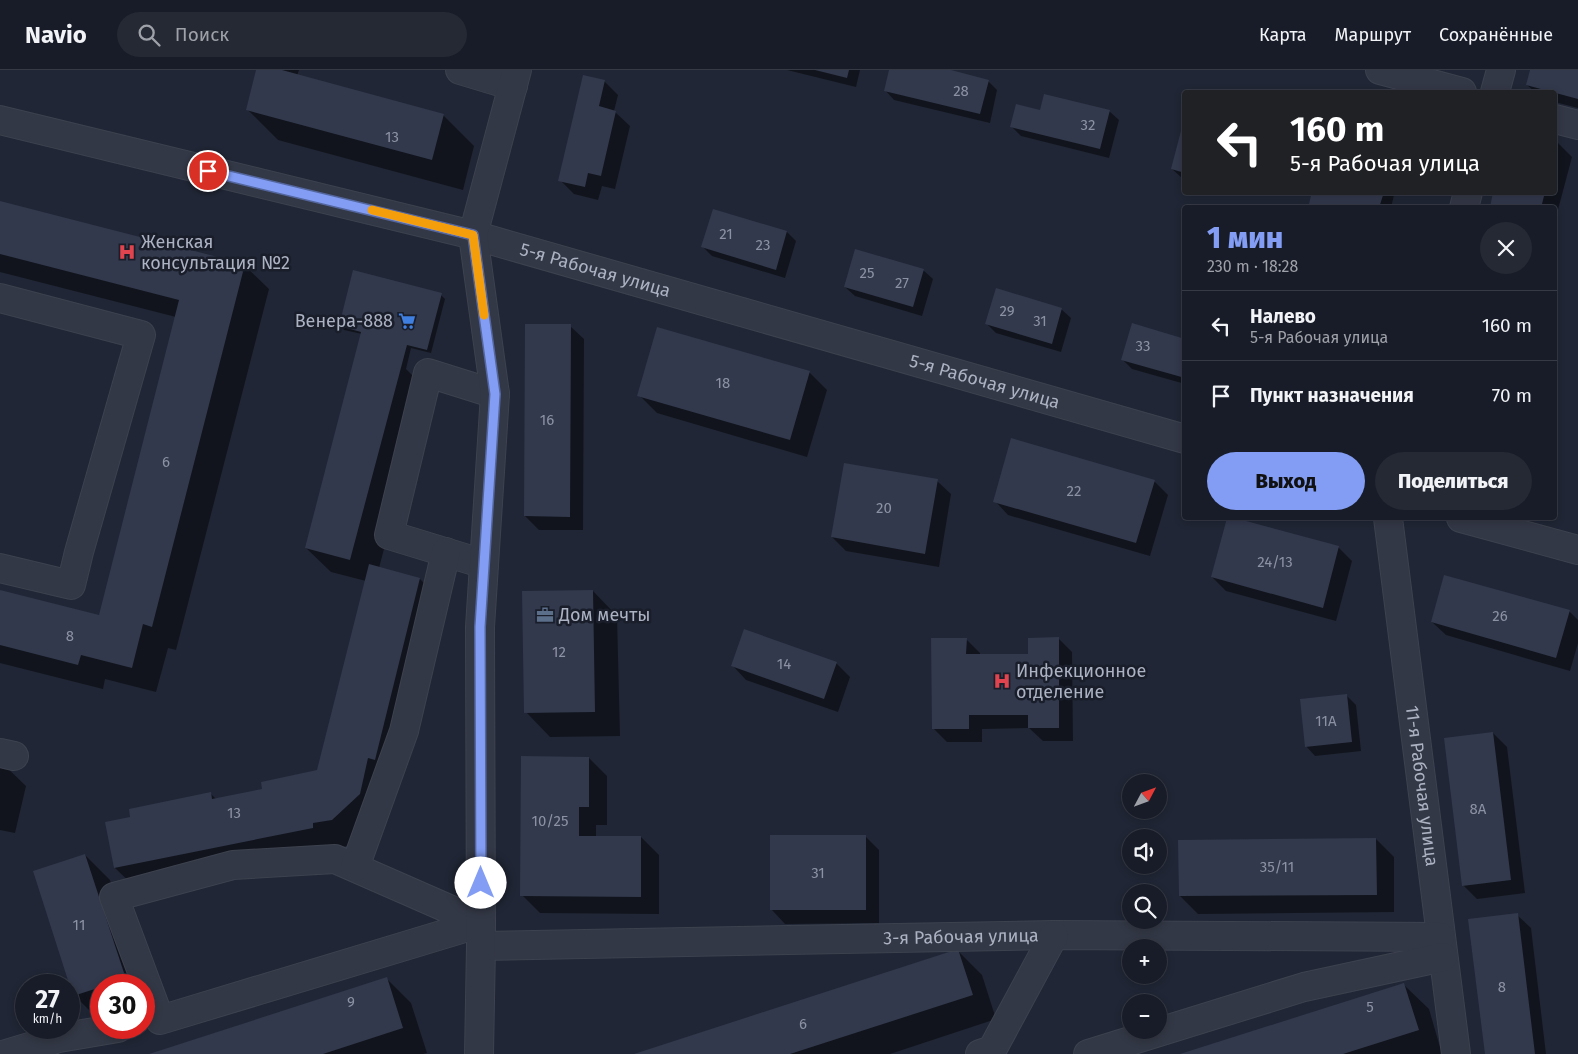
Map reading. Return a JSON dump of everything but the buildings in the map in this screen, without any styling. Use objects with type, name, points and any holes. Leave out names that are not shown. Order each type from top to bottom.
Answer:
[{"type":"street","points":[[460,70],[515,78],[473,235],[495,394],[480,627],[481,934],[479,1054]]},
{"type":"street","points":[[1380,70],[1455,90]]},
{"type":"street","points":[[1496,90],[1501,70]]},
{"type":"street","points":[[1557,119],[1578,125]]},
{"type":"street","name":"5-я Рабочая улица","points":[[0,120],[473,235],[1182,438]]},
{"type":"street","points":[[0,298],[141,335],[81,543],[71,585],[0,568]]},
{"type":"street","points":[[484,564],[389,535],[428,373],[495,394]]},
{"type":"street","name":"11-я Рабочая улица","points":[[1388,520],[1456,1054]]},
{"type":"street","points":[[1468,520],[1578,550]]},
{"type":"street","points":[[355,867],[404,731],[446,552]]},
{"type":"street","points":[[137,974],[114,897],[233,865],[335,858],[481,934]]},
{"type":"street","points":[[155,1021],[481,934]]},
{"type":"street","name":"3-я Рабочая улица","points":[[481,934],[1054,935],[1442,947]]},
{"type":"street","points":[[980,1054],[992,1050],[1054,935]]},
{"type":"street","points":[[1088,1054],[1304,987],[1442,947]]},
{"type":"street","points":[[6,1054],[59,1038],[90,1033]]},
{"type":"slow traffic","points":[[372,210],[473,235],[484,315]]},
{"type":"place","name":"Женская консультация №2","points":[[127,252]]},
{"type":"place","name":"Венера-888","points":[[407,321]]},
{"type":"place","name":"Дом мечты","points":[[545,615]]},
{"type":"place","name":"Инфекционное отделение","points":[[1002,681]]},
{"type":"route","points":[[208,171],[473,235],[495,394],[480,627],[481,883]]}]
